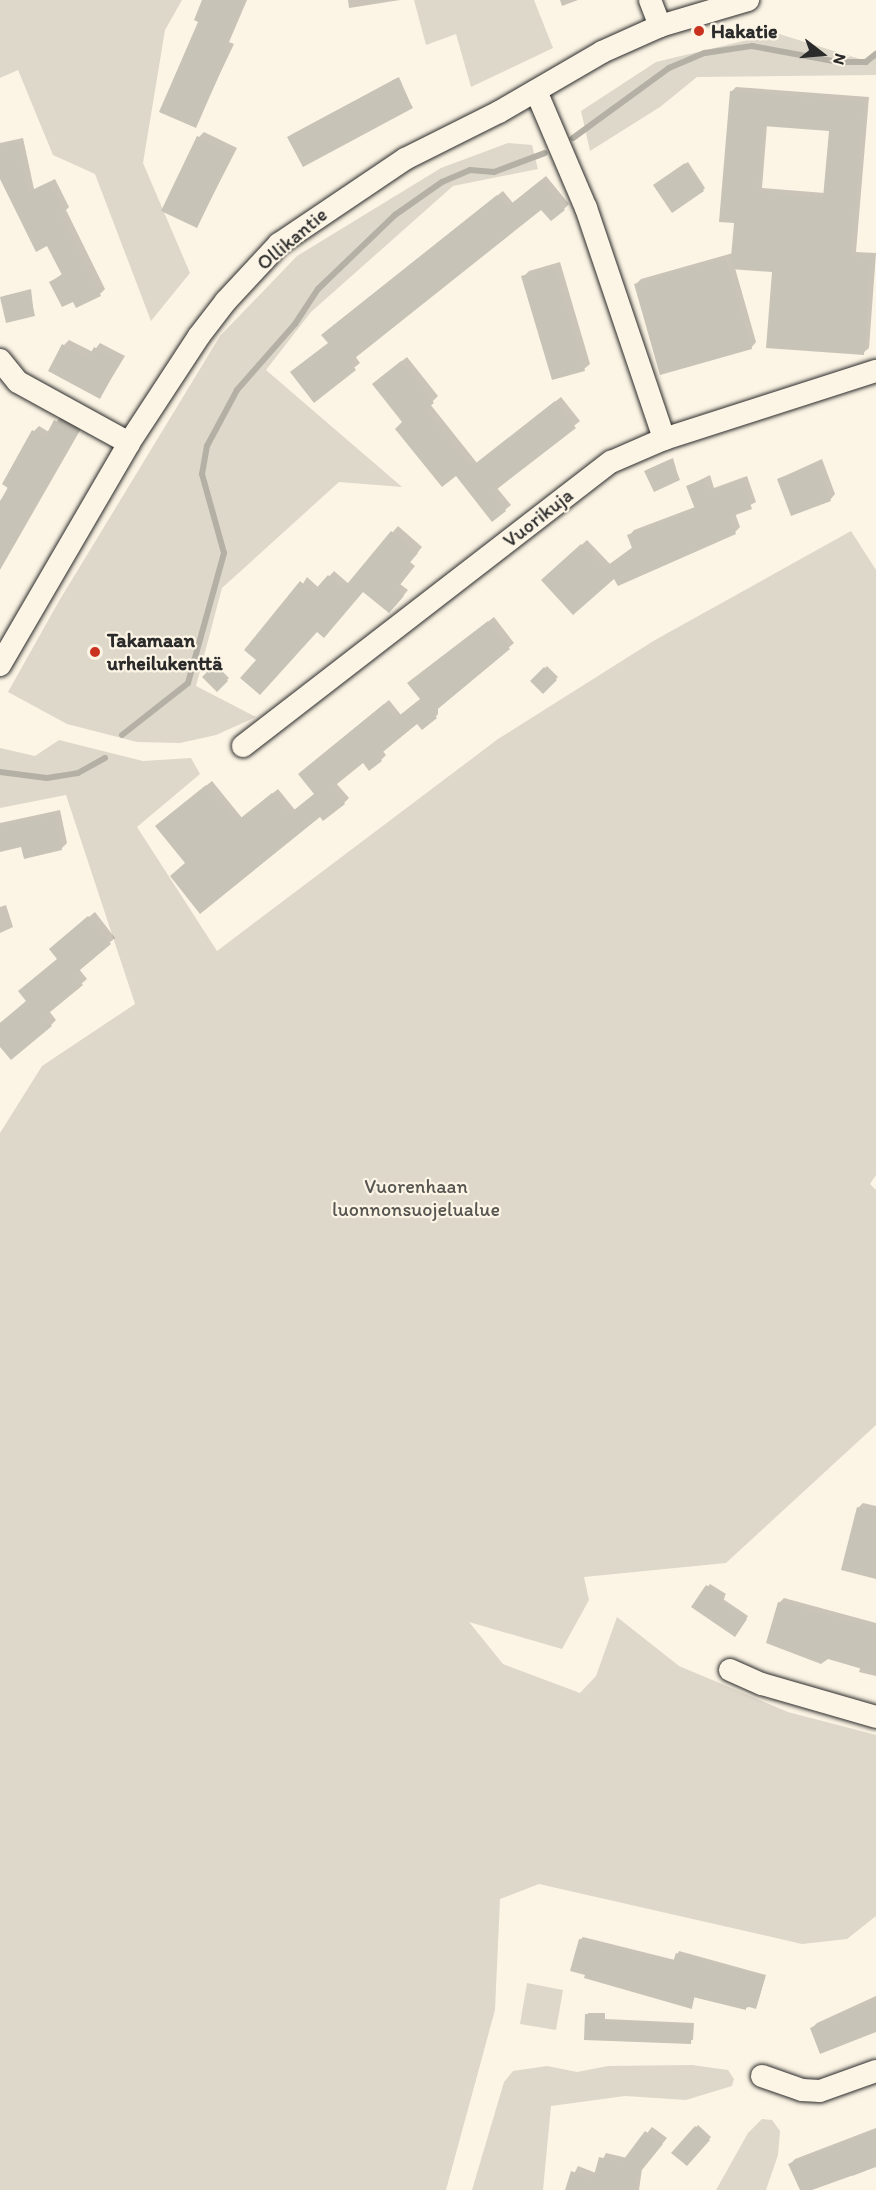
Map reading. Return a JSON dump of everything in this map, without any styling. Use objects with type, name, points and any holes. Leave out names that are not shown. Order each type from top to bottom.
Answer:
[{"type":"street","points":[[650,0],[660,26]]},
{"type":"street","name":"Ollikantie","points":[[0,665],[129,443],[226,300],[279,244],[405,159],[536,92],[602,52],[660,26],[748,0]]},
{"type":"street","points":[[536,92],[586,208],[664,439]]},
{"type":"street","points":[[0,360],[18,382],[129,443]]},
{"type":"street","name":"Vuorikuja","points":[[243,746],[610,462],[664,439],[876,371]]},
{"type":"street","points":[[730,1670],[762,1684],[876,1717]]},
{"type":"street","points":[[762,2076],[802,2090],[820,2091],[876,2072]]},
{"type":"green space","points":[[0,0],[182,0],[165,30],[143,163],[190,273],[151,321],[95,174],[53,155],[18,70],[0,78]]},
{"type":"green space","points":[[414,0],[534,0],[553,48],[471,87],[456,34],[426,45]]},
{"type":"green space","points":[[776,33],[863,60],[876,50],[876,75],[697,77],[660,107],[590,151],[581,111],[656,62]]},
{"type":"green space","points":[[508,143],[532,145],[538,169],[453,186],[311,312],[266,370],[402,487],[339,482],[222,588],[196,686],[256,717],[216,735],[180,743],[137,742],[67,724],[8,692],[59,601],[220,336],[297,256],[441,168]]},
{"type":"green space","name":"Vuorenhaan luonnonsuojelualue","points":[[851,531],[876,570],[876,1175],[870,1184],[876,1190],[876,1425],[726,1563],[584,1577],[589,1600],[562,1649],[469,1622],[503,1664],[580,1693],[596,1676],[617,1617],[679,1666],[788,1712],[876,1735],[876,1916],[847,1939],[802,1944],[539,1884],[500,1899],[495,2010],[446,2190],[0,2190],[0,1133],[42,1066],[135,1004],[66,795],[0,808],[0,748],[35,756],[59,740],[143,761],[191,758],[200,774],[137,827],[217,951],[498,739],[655,640]]},
{"type":"green space","points":[[527,1983],[563,1990],[556,2030],[520,2024]]},
{"type":"green space","points":[[692,2065],[728,2070],[734,2079],[732,2086],[686,2100],[625,2096],[551,2106],[543,2190],[472,2190],[504,2082],[513,2071],[547,2066],[577,2072],[608,2066]]},
{"type":"green space","points":[[762,2119],[772,2120],[780,2131],[778,2155],[766,2190],[716,2190],[748,2133]]},
{"type":"building","points":[[202,0],[245,0],[225,47],[230,50],[196,128],[159,112],[198,22],[194,20]]},
{"type":"building","points":[[397,78],[413,108],[303,167],[287,137]]},
{"type":"building","points":[[730,91],[864,102],[851,257],[871,258],[864,355],[766,348],[772,272],[730,269],[734,223],[719,222]],"holes":[[[763,126],[829,131],[823,198],[758,192]]]},
{"type":"building","points":[[197,136],[233,153],[197,228],[161,211]]},
{"type":"building","points":[[18,142],[29,193],[49,183],[64,214],[61,216],[101,296],[76,308],[73,302],[62,307],[49,282],[62,275],[47,246],[36,252],[0,179],[0,146]]},
{"type":"building","points":[[685,163],[704,191],[672,213],[653,185]]},
{"type":"building","points":[[541,180],[565,210],[551,221],[541,210],[350,362],[356,370],[314,403],[290,372],[328,343],[321,335],[497,195],[507,207]]},
{"type":"building","points":[[726,258],[752,349],[660,375],[634,284]]},
{"type":"building","points":[[555,267],[585,371],[552,380],[521,276]]},
{"type":"building","points":[[29,290],[35,316],[6,323],[0,297]]},
{"type":"building","points":[[62,344],[88,358],[94,347],[120,362],[100,399],[48,371]]},
{"type":"building","points":[[401,361],[434,403],[425,410],[471,467],[555,401],[576,428],[492,493],[506,511],[492,522],[456,476],[442,487],[395,429],[402,422],[372,384]]},
{"type":"building","points":[[54,420],[78,432],[0,568],[0,501],[8,488],[2,484],[32,430],[45,437]]},
{"type":"building","points":[[671,459],[680,480],[654,492],[644,471]]},
{"type":"building","points":[[817,464],[831,501],[791,516],[777,479]]},
{"type":"building","points":[[704,479],[709,492],[742,480],[752,509],[730,517],[736,534],[618,586],[614,579],[573,615],[541,580],[581,544],[604,568],[632,548],[627,535],[695,509],[686,486]]},
{"type":"building","points":[[391,531],[418,553],[405,568],[410,572],[396,590],[404,596],[389,613],[363,592],[324,638],[317,632],[260,695],[240,678],[256,660],[244,650],[300,581],[313,592],[328,575],[343,589]]},
{"type":"building","points":[[488,621],[510,649],[433,713],[437,718],[422,730],[417,724],[378,756],[382,761],[369,771],[363,763],[332,788],[345,804],[323,821],[320,817],[200,914],[170,876],[185,863],[155,826],[206,785],[237,821],[272,793],[289,814],[314,794],[298,774],[384,704],[395,719],[420,699],[407,683]]},
{"type":"building","points":[[213,666],[228,681],[217,692],[202,677]]},
{"type":"building","points":[[544,667],[557,680],[543,694],[530,681]]},
{"type":"building","points":[[54,815],[62,850],[24,859],[21,847],[0,852],[0,826]]},
{"type":"building","points":[[88,916],[111,944],[74,975],[83,985],[44,1017],[52,1026],[11,1060],[0,1047],[0,1023],[26,1001],[18,991],[57,959],[49,949]]},
{"type":"building","points":[[857,1507],[876,1512],[876,1579],[841,1570]]},
{"type":"building","points":[[706,1585],[725,1597],[722,1602],[747,1619],[735,1637],[691,1607]]},
{"type":"building","points":[[778,1602],[876,1628],[876,1673],[828,1659],[821,1664],[766,1643]]},
{"type":"building","points":[[579,1939],[673,1962],[676,1953],[765,1977],[756,2009],[746,2006],[746,2010],[693,1997],[692,2009],[584,1978],[585,1975],[570,1971]]},
{"type":"building","points":[[876,1999],[876,2032],[820,2054],[810,2028]]},
{"type":"building","points":[[585,2014],[604,2015],[603,2021],[692,2025],[691,2044],[584,2040]]},
{"type":"building","points":[[695,2126],[710,2140],[687,2166],[671,2153]]},
{"type":"building","points":[[876,2130],[876,2167],[812,2190],[800,2190],[788,2164]]},
{"type":"building","points":[[645,2131],[663,2144],[637,2176],[635,2190],[565,2190],[571,2171],[593,2179],[599,2157],[621,2163]]},
{"type":"waterway","points":[[573,138],[669,68],[705,53],[752,46],[838,62],[866,62],[876,54]]},
{"type":"waterway","points":[[122,735],[188,683],[224,553],[202,474],[207,446],[237,390],[295,324],[318,289],[395,215],[442,182],[470,170],[494,172],[545,153]]},
{"type":"waterway","points":[[0,772],[47,778],[78,773],[105,758]]},
{"type":"place","name":"Hakatie","points":[[699,31]]},
{"type":"place","name":"Takamaan urheilukenttä","points":[[95,652]]}]
